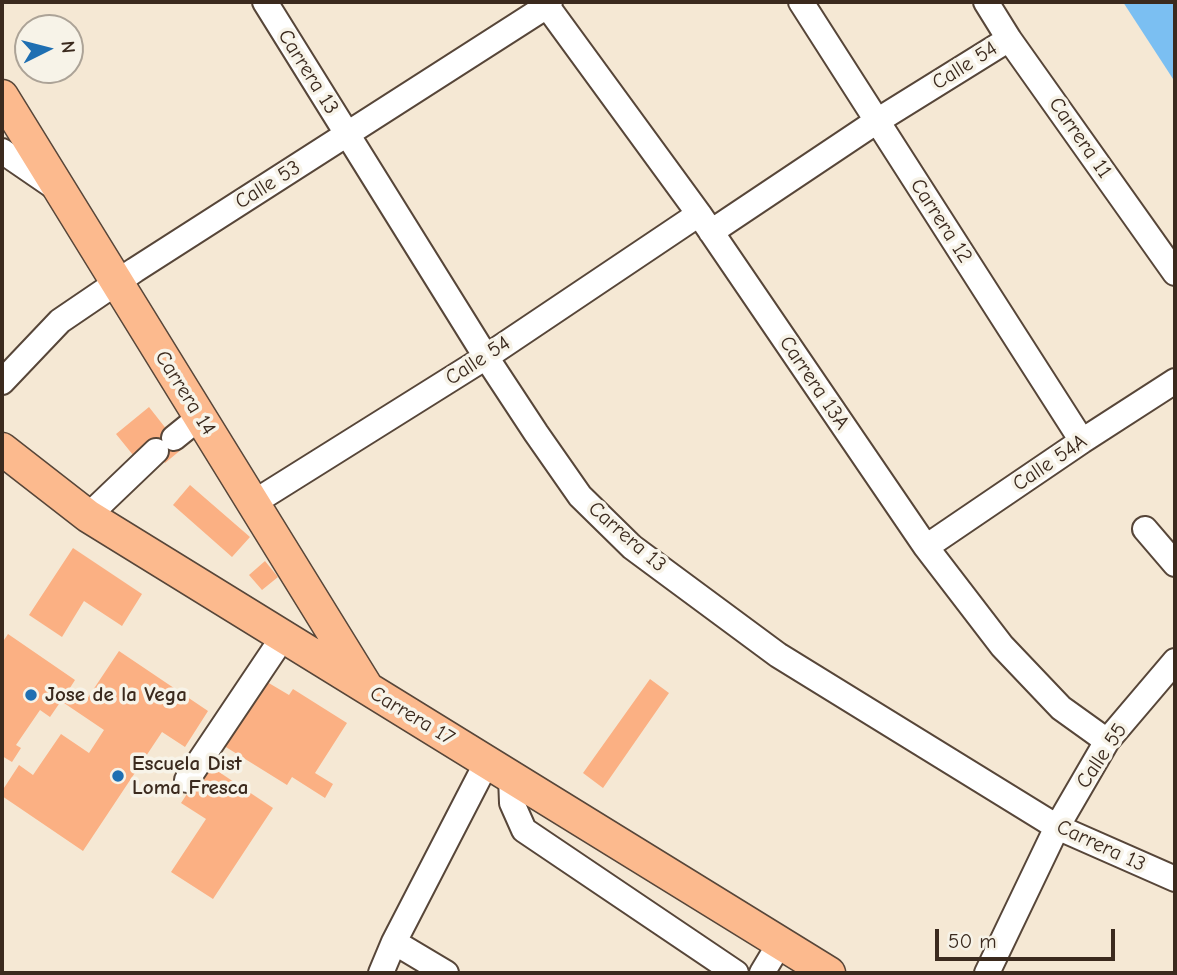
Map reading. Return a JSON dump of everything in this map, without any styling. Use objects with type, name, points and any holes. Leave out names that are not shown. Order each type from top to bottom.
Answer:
[{"type":"main road","name":"Carrera 14","points":[[2,96],[369,690]]},
{"type":"main road","name":"Carrera 17","points":[[2,449],[88,516],[829,973]]},
{"type":"street","name":"Carrera 13","points":[[265,2],[486,357],[580,496],[632,547],[778,655],[1057,827],[1175,879]]},
{"type":"street","name":"Carrera 12","points":[[802,2],[1082,441]]},
{"type":"street","name":"Carrera 11","points":[[986,2],[1009,39],[1175,274]]},
{"type":"street","name":"Calle 53","points":[[2,382],[60,321],[549,4]]},
{"type":"street","name":"Carrera 13A","points":[[549,4],[705,223],[926,547],[1002,646],[1061,708],[1107,741]]},
{"type":"street","name":"Calle 54","points":[[253,503],[486,357],[1009,39]]},
{"type":"street","points":[[2,151],[60,190]]},
{"type":"street","name":"Calle 54A","points":[[926,547],[1175,381]]},
{"type":"street","points":[[88,516],[165,444],[200,417]]},
{"type":"street","points":[[1145,529],[1175,564]]},
{"type":"street","points":[[187,780],[283,637]]},
{"type":"street","name":"Calle 55","points":[[986,973],[1057,827],[1107,741],[1175,662]]},
{"type":"street","points":[[381,973],[394,943],[499,770]]},
{"type":"street","points":[[499,770],[524,830],[736,973]]},
{"type":"street","points":[[394,943],[446,973]]},
{"type":"street","points":[[762,973],[780,943]]},
{"type":"water","points":[[1123,2],[1175,2],[1175,82]]},
{"type":"building","points":[[149,407],[182,449],[165,463],[149,443],[133,455],[116,434]]},
{"type":"building","points":[[190,485],[250,537],[232,557],[173,505]]},
{"type":"building","points":[[73,548],[142,594],[122,626],[84,601],[62,637],[29,615]]},
{"type":"building","points":[[265,561],[278,577],[262,590],[249,575]]},
{"type":"building","points":[[8,634],[75,680],[68,691],[85,702],[119,651],[208,711],[185,747],[162,732],[83,851],[2,796],[2,791],[19,765],[33,775],[61,734],[89,753],[104,730],[61,701],[50,717],[40,710],[16,745],[21,748],[12,762],[2,756],[2,643]]},
{"type":"building","points":[[262,679],[289,695],[293,689],[347,723],[315,773],[333,784],[325,798],[292,777],[287,785],[221,744]]},
{"type":"building","points":[[650,679],[669,693],[603,788],[583,773]]},
{"type":"building","points":[[207,764],[273,808],[213,899],[171,872],[206,819],[181,803]]},
{"type":"place","name":"Jose de la Vega","points":[[31,695]]},
{"type":"place","name":"Escuela Dist Loma Fresca","points":[[118,776]]}]
